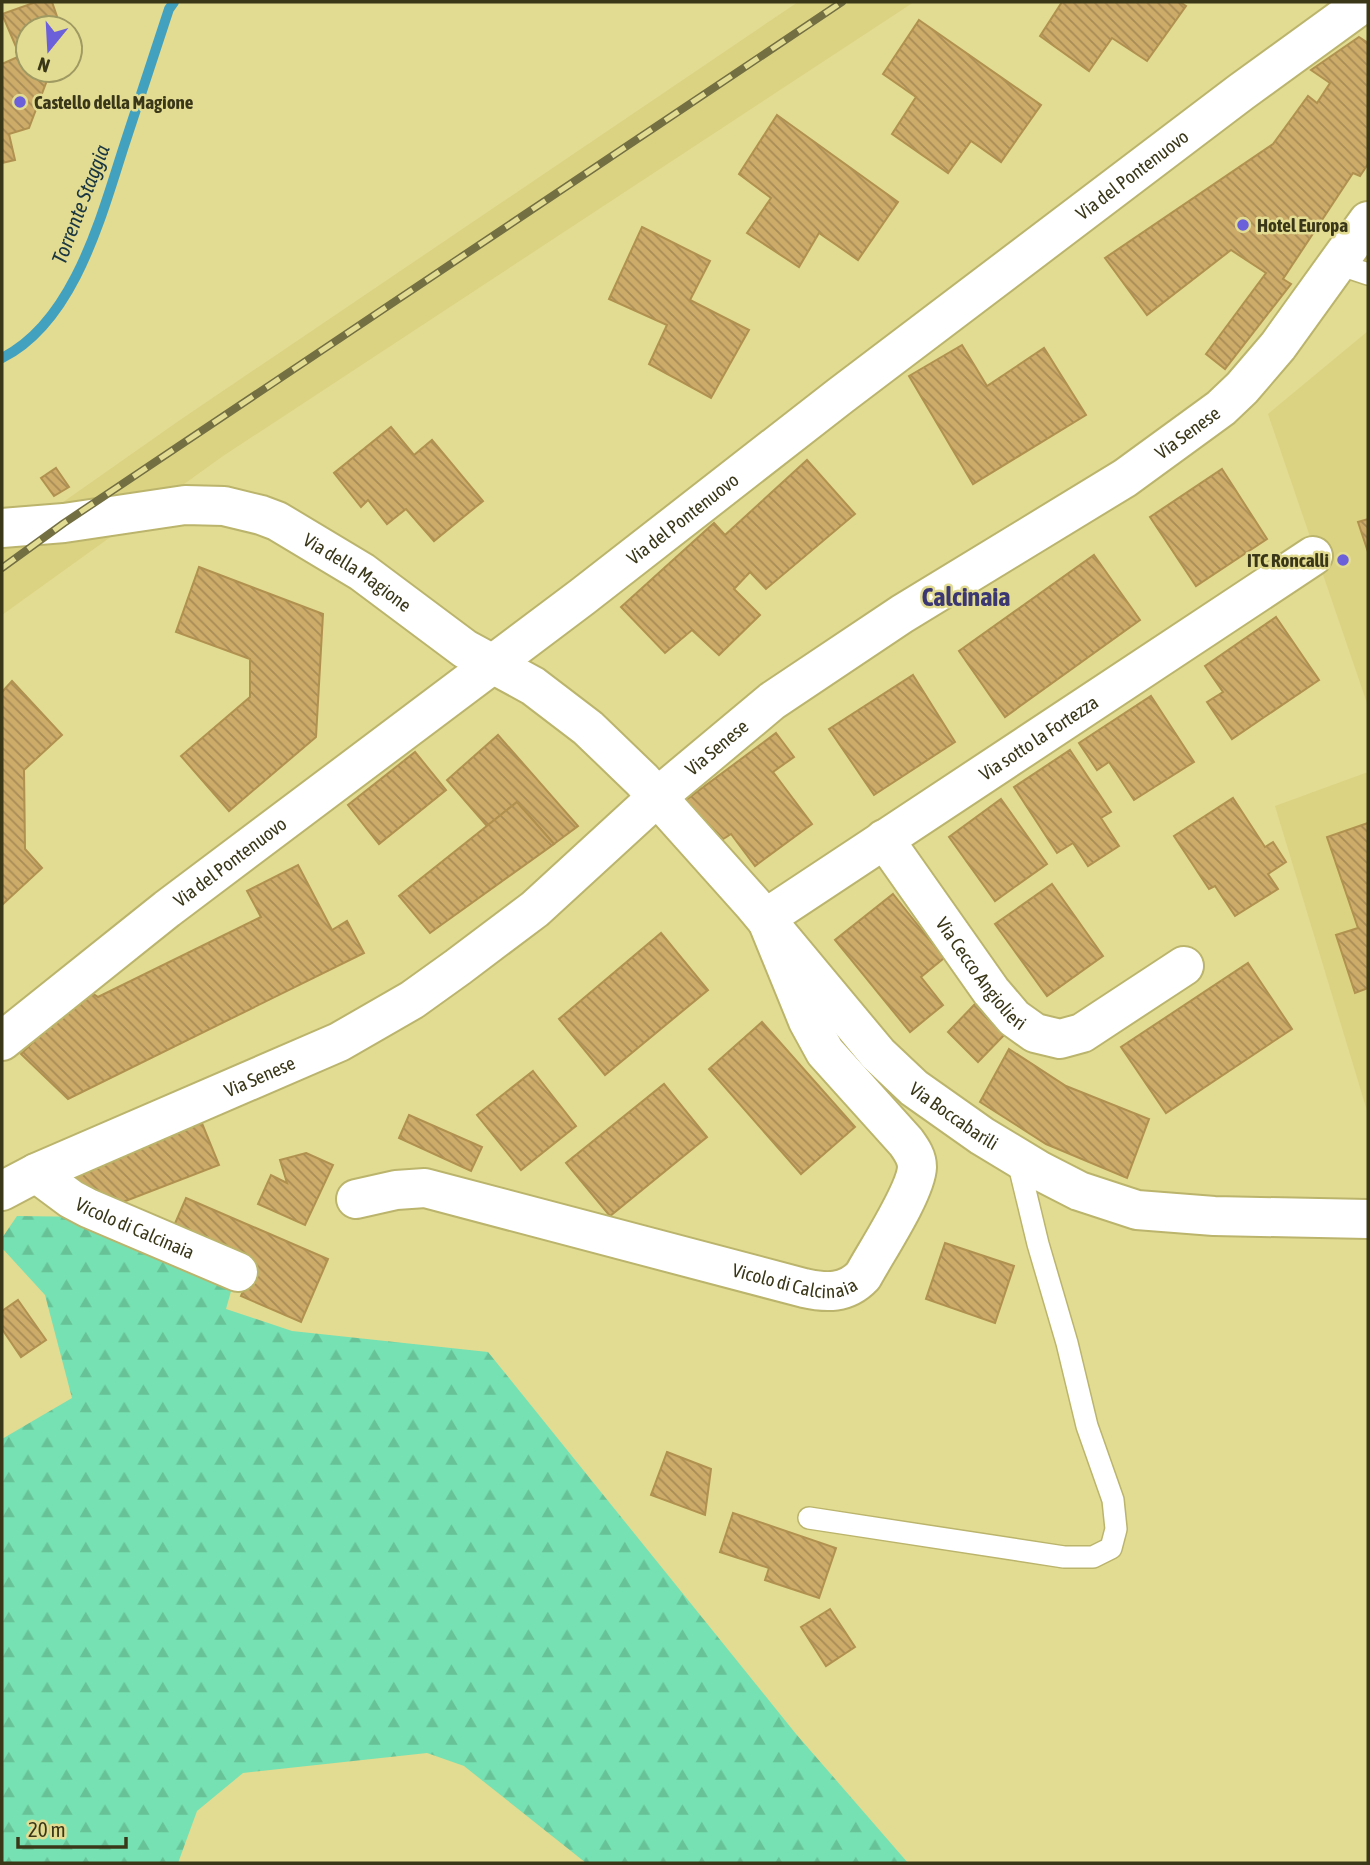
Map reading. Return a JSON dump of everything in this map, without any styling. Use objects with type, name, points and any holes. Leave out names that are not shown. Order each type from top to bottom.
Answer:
[{"type":"street","name":"Via del Pontenuovo","points":[[2,1041],[167,909],[494,664],[873,371],[1241,92],[1365,2]]},
{"type":"street","name":"Via Senese","points":[[2,1191],[36,1173],[283,1067],[370,1025],[412,1000],[535,909],[656,798],[772,701],[902,614],[1125,478],[1199,426],[1242,388],[1353,269],[1368,221]]},
{"type":"street","name":"Via della Magione","points":[[2,528],[64,523],[186,505],[224,506],[246,510],[277,521],[362,572],[444,635],[516,674],[569,712],[624,761],[656,798]]},
{"type":"street","name":"Via sotto la Fortezza","points":[[766,918],[1313,556]]},
{"type":"street","name":"Via Boccabarili","points":[[656,798],[766,918],[859,1031],[901,1076],[944,1110],[1017,1157],[1079,1191],[1137,1210],[1248,1217],[1368,1219]]},
{"type":"street","name":"Via Cecco Angiolieri","points":[[884,839],[991,991],[1014,1018],[1035,1033],[1060,1039],[1082,1033],[1184,966]]},
{"type":"street","name":"Vicolo di Calcinaia","points":[[356,1199],[396,1190],[425,1188],[804,1288],[839,1291],[856,1283],[863,1276],[910,1188],[917,1168],[916,1158],[906,1142],[825,1052],[803,1010],[766,918]]},
{"type":"street","name":"Vicolo di Calcinaia","points":[[36,1173],[88,1208],[238,1272]]},
{"type":"lane","points":[[809,1518],[1073,1558],[1093,1557],[1111,1548],[1116,1529],[1113,1500],[1087,1426],[1017,1157]]},
{"type":"shaded area","points":[[798,2],[914,2],[223,456],[2,615],[2,545],[180,420]]},
{"type":"shaded area","name":"ITC Roncalli","points":[[1368,331],[1368,706],[1268,414]]},
{"type":"shaded area","points":[[1368,772],[1368,1114],[1275,806]]},
{"type":"green space","points":[[17,1216],[91,1217],[235,1277],[226,1309],[292,1331],[488,1352],[796,1734],[908,1863],[586,1863],[464,1766],[427,1753],[243,1773],[197,1811],[178,1863],[2,1863],[2,1439],[72,1398],[45,1295],[2,1248],[2,1238]]},
{"type":"building","name":"Castello della Magione","points":[[36,2],[52,2],[56,14],[14,14],[14,42],[2,14]]},
{"type":"building","points":[[1062,2],[1180,2],[1186,6],[1147,61],[1112,38],[1089,71],[1040,36]]},
{"type":"building","points":[[919,20],[1041,105],[1001,162],[971,141],[948,173],[892,134],[916,97],[883,74]]},
{"type":"building","points":[[1359,37],[1368,43],[1368,164],[1360,176],[1353,173],[1283,279],[1291,284],[1225,369],[1206,354],[1266,273],[1231,250],[1147,315],[1105,258],[1273,144],[1308,96],[1317,103],[1330,83],[1311,70]]},
{"type":"building","name":"Castello della Magione","points":[[14,59],[14,84],[46,84],[29,128],[9,134],[15,160],[2,163],[2,64]]},
{"type":"building","points":[[777,115],[898,202],[858,260],[819,233],[799,267],[747,233],[771,198],[739,174]]},
{"type":"building","points":[[642,227],[710,261],[690,300],[749,330],[711,398],[649,364],[667,325],[609,299]]},
{"type":"building","points":[[962,345],[987,386],[1044,348],[1086,415],[973,484],[909,376]]},
{"type":"building","points":[[391,427],[414,455],[432,440],[483,501],[434,541],[406,509],[387,524],[368,500],[361,507],[334,473]]},
{"type":"building","points":[[807,460],[855,514],[766,589],[750,572],[734,589],[760,615],[719,655],[692,630],[665,653],[621,607],[714,523],[725,535]]},
{"type":"building","points":[[56,468],[69,487],[54,496],[41,478]]},
{"type":"building","points":[[1222,469],[1267,539],[1196,586],[1150,517]]},
{"type":"building","points":[[1368,519],[1368,552],[1358,522]]},
{"type":"building","points":[[1094,555],[1140,620],[1005,717],[959,651]]},
{"type":"building","points":[[199,567],[323,614],[316,737],[229,811],[181,756],[250,697],[250,659],[176,632]]},
{"type":"building","points":[[1276,617],[1319,680],[1232,739],[1207,702],[1223,692],[1205,666]]},
{"type":"building","points":[[913,675],[955,742],[874,795],[829,729]]},
{"type":"building","points":[[12,681],[62,735],[24,770],[25,849],[42,868],[2,905],[2,692]]},
{"type":"building","points":[[1151,696],[1194,762],[1134,800],[1109,762],[1097,770],[1079,743]]},
{"type":"building","points":[[776,733],[794,757],[773,772],[812,824],[755,866],[731,834],[714,845],[682,803]]},
{"type":"building","points":[[498,735],[578,826],[554,844],[517,802],[487,826],[447,780]]},
{"type":"building","points":[[1070,750],[1111,812],[1101,818],[1119,846],[1088,866],[1073,843],[1057,853],[1014,787]]},
{"type":"building","points":[[415,752],[446,790],[379,844],[348,805]]},
{"type":"building","points":[[1233,798],[1265,847],[1273,842],[1286,862],[1268,874],[1278,889],[1235,916],[1215,886],[1209,889],[1174,836]]},
{"type":"building","points":[[1001,799],[1047,864],[995,901],[949,837]]},
{"type":"building","points":[[517,802],[554,844],[430,933],[399,896]]},
{"type":"building","points":[[1368,823],[1368,988],[1355,993],[1336,935],[1358,928],[1327,837]]},
{"type":"building","points":[[298,865],[332,930],[347,921],[364,953],[68,1099],[21,1054],[86,989],[98,997],[261,917],[247,891]]},
{"type":"building","points":[[1052,884],[1103,956],[1047,996],[995,924]]},
{"type":"building","points":[[893,894],[944,958],[921,977],[943,1005],[910,1032],[835,940]]},
{"type":"building","points":[[661,933],[708,990],[605,1075],[559,1019]]},
{"type":"building","points":[[1248,963],[1292,1029],[1166,1113],[1121,1047]]},
{"type":"building","points":[[976,1003],[1007,1032],[978,1062],[948,1032]]},
{"type":"building","points":[[762,1022],[855,1127],[801,1174],[709,1069]]},
{"type":"building","points":[[1009,1049],[1066,1086],[1149,1119],[1127,1178],[1046,1144],[980,1102]]},
{"type":"building","points":[[533,1071],[576,1126],[521,1170],[477,1115]]},
{"type":"building","points":[[664,1084],[707,1137],[610,1216],[566,1163]]},
{"type":"building","points":[[409,1115],[482,1147],[471,1171],[399,1138]]},
{"type":"building","points":[[201,1121],[219,1165],[102,1210],[63,1178]]},
{"type":"building","points":[[306,1153],[333,1165],[305,1225],[258,1204],[271,1175],[287,1183],[280,1160]]},
{"type":"building","points":[[186,1198],[328,1259],[301,1322],[241,1296],[252,1271],[170,1235]]},
{"type":"building","points":[[945,1243],[1014,1266],[995,1323],[926,1299]]},
{"type":"building","points":[[18,1300],[46,1340],[21,1357],[2,1329],[2,1311]]},
{"type":"building","points":[[667,1452],[711,1469],[705,1515],[651,1495]]},
{"type":"building","points":[[733,1513],[836,1548],[819,1598],[765,1580],[769,1568],[720,1552]]},
{"type":"building","points":[[830,1609],[855,1647],[826,1666],[801,1627]]},
{"type":"waterway","name":"Torrente Staggia","points":[[2,358],[27,341],[48,320],[81,265],[105,204],[169,9],[174,2]]},
{"type":"railway","points":[[2,568],[64,523],[842,2]]},
{"type":"place","name":"Castello della Magione","points":[[20,102]]},
{"type":"place","name":"Hotel Europa","points":[[1243,225]]},
{"type":"place","name":"ITC Roncalli","points":[[1343,560]]},
{"type":"district","name":"Calcinaia","points":[[966,597]]}]
